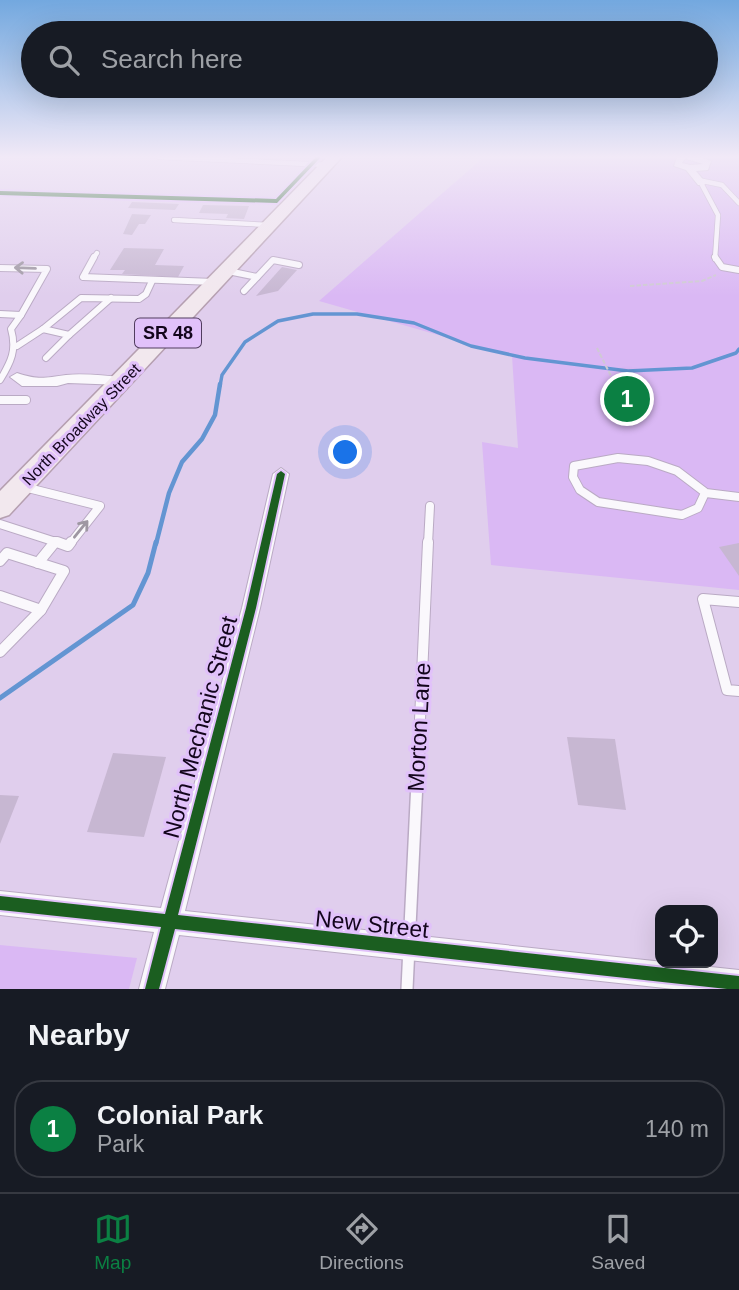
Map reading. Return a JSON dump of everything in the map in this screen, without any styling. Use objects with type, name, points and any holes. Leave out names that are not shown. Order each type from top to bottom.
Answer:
[{"type":"main road","name":"North Broadway Street","points":[[0,508],[292,203]]},
{"type":"street","points":[[1,378],[17,377],[22,382],[57,382],[67,379],[123,381]]},
{"type":"street","name":"North Mechanic Street","points":[[152,989],[251,608],[281,474]]},
{"type":"street","name":"New Street","points":[[0,903],[409,948],[653,982],[739,983]]},
{"type":"lane","points":[[712,203],[718,215],[715,260],[728,270],[739,270]]},
{"type":"lane","points":[[174,220],[272,225]]},
{"type":"lane","points":[[97,253],[83,277],[152,281],[223,276],[257,277]]},
{"type":"lane","points":[[244,290],[273,260],[299,265]]},
{"type":"lane","points":[[0,268],[47,269],[11,330],[17,346],[12,362],[1,378]]},
{"type":"lane","points":[[17,346],[43,330],[81,298],[139,299],[146,295],[152,281]]},
{"type":"lane","points":[[46,358],[111,298]]},
{"type":"lane","points":[[0,314],[21,314]]},
{"type":"lane","points":[[43,330],[69,335]]},
{"type":"lane","points":[[0,400],[26,400]]},
{"type":"lane","points":[[705,493],[698,508],[682,515],[598,502],[580,489],[573,477],[574,466],[594,458],[617,457],[660,465],[690,479],[705,493],[739,497]]},
{"type":"lane","points":[[0,524],[68,546],[100,506],[21,486]]},
{"type":"lane","name":"Morton Lane","points":[[407,989],[430,506]]},
{"type":"lane","points":[[38,563],[55,542]]},
{"type":"lane","points":[[0,561],[6,553],[64,571],[41,610],[0,652]]},
{"type":"lane","points":[[0,596],[41,610]]},
{"type":"lane","points":[[739,602],[703,599],[727,690],[739,691]]},
{"type":"path","points":[[630,286],[702,281],[722,272]]},
{"type":"path","points":[[597,348],[615,384]]},
{"type":"shaded area","points":[[431,203],[739,203],[739,590],[491,565],[482,442],[518,448],[512,356],[319,301]]},
{"type":"shaded area","points":[[0,945],[137,958],[129,989],[0,989]]},
{"type":"building","points":[[131,203],[179,204],[175,210],[128,208]]},
{"type":"building","points":[[203,205],[249,206],[244,219],[226,218],[228,214],[199,213]]},
{"type":"building","points":[[132,214],[151,215],[145,224],[139,224],[132,235],[123,234]]},
{"type":"building","points":[[124,248],[164,249],[155,265],[184,266],[178,277],[122,274],[125,270],[110,270]]},
{"type":"building","points":[[282,267],[297,270],[278,291],[256,296]]},
{"type":"building","points":[[739,543],[739,576],[719,547]]},
{"type":"building","points":[[567,737],[615,739],[626,810],[578,805]]},
{"type":"building","points":[[113,753],[166,757],[144,837],[87,832]]},
{"type":"building","points":[[0,795],[19,796],[0,844]]},
{"type":"waterway","points":[[220,386],[222,375],[245,342],[278,321],[313,314],[357,314],[414,323],[471,346],[525,358],[628,371],[692,368],[736,353],[739,349]]},
{"type":"waterway","points":[[156,544],[169,493],[182,462],[202,439],[215,415],[220,384]]},
{"type":"waterway","points":[[0,698],[133,605],[148,573],[156,542]]},
{"type":"cycle path","points":[[152,989],[251,608],[281,474]]},
{"type":"cycle path","points":[[0,903],[739,983]]},
{"type":"place","name":"Colonial Park","points":[[627,399]]}]
